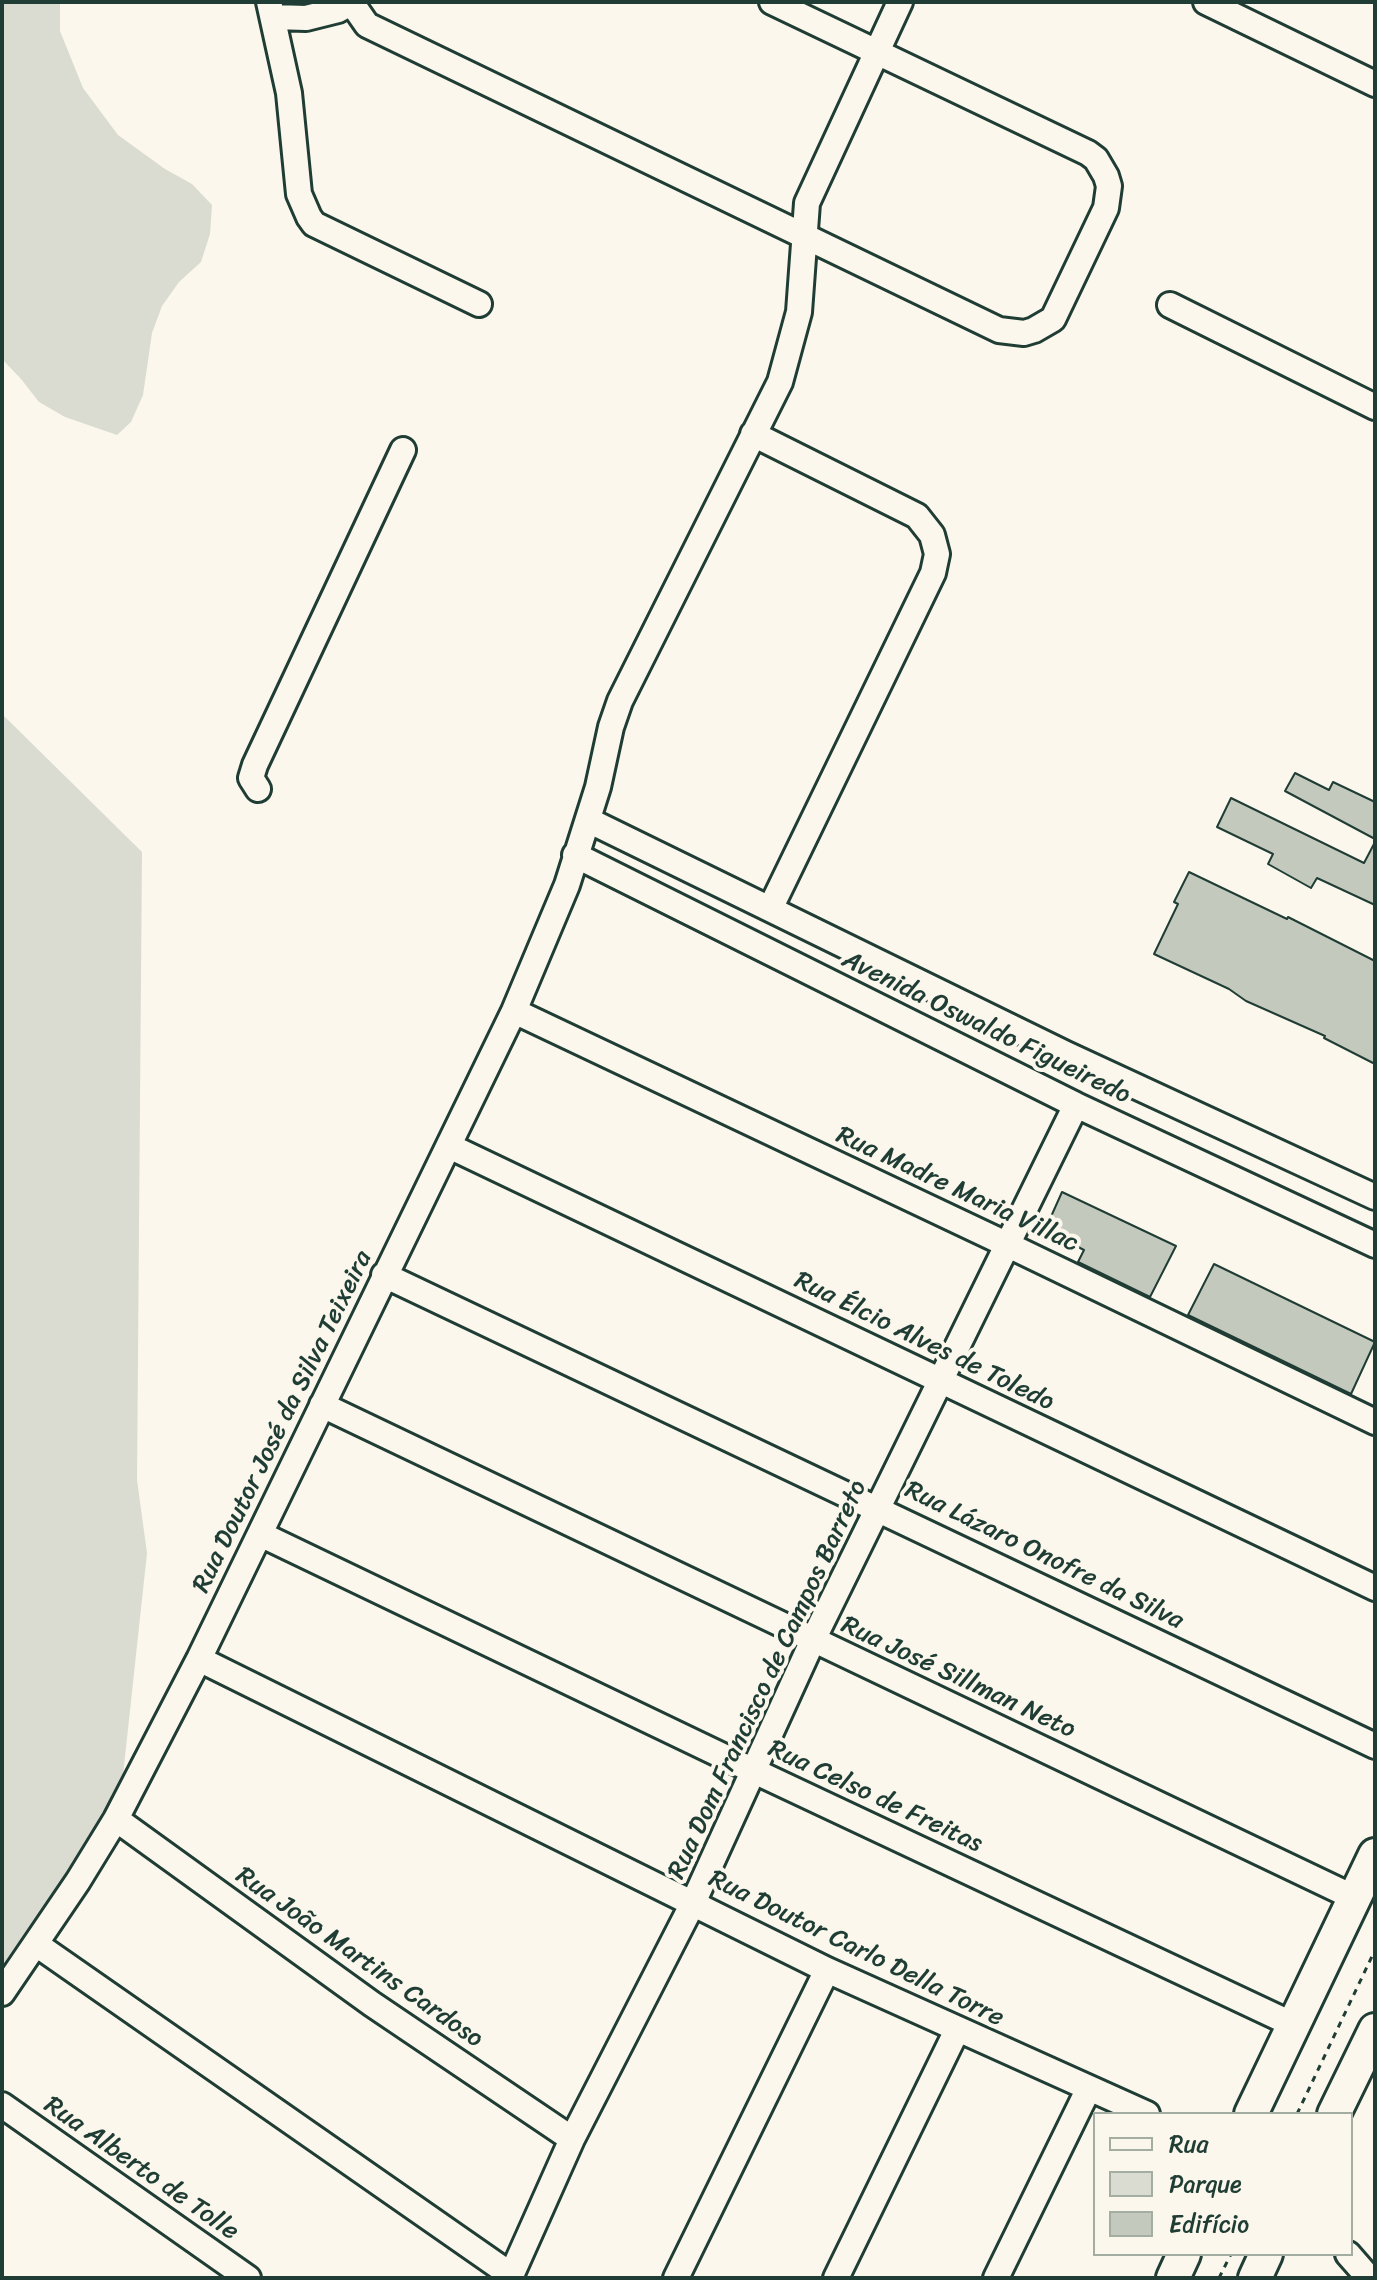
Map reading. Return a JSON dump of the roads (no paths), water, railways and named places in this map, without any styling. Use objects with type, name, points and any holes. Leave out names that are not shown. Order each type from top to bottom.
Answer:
[{"type":"main road","points":[[1252,2112],[1375,1855]]},
{"type":"main road","points":[[1335,2112],[1375,2030]]},
{"type":"main road","points":[[1173,2278],[1183,2256]]},
{"type":"main road","points":[[1255,2278],[1265,2256]]},
{"type":"street","points":[[479,304],[314,224],[309,217],[299,194],[289,93],[271,10],[306,18],[352,2],[367,25],[999,330],[1024,333],[1053,319],[1106,208],[1109,186],[1102,167],[1088,153],[772,2]]},
{"type":"street","name":"Rua Doutor José da Silva Teixeira","points":[[2,1993],[116,1819],[199,1659],[514,1011],[567,885],[620,701],[780,382],[795,336],[802,287],[807,203],[900,2]]},
{"type":"street","points":[[1206,2],[1375,84]]},
{"type":"street","points":[[1170,305],[1375,407]]},
{"type":"street","points":[[753,434],[917,516],[932,535],[937,554],[933,573],[770,909]]},
{"type":"street","points":[[258,789],[251,778],[255,765],[403,450]]},
{"type":"street","name":"Avenida Oswaldo Figueiredo","points":[[588,820],[1039,1041],[1372,1196]]},
{"type":"street","name":"Avenida Oswaldo Figueiredo","points":[[575,855],[1076,1105],[1375,1245]]},
{"type":"street","points":[[816,974],[833,939]]},
{"type":"street","name":"Rua Madre Maria Villac","points":[[514,1011],[1375,1422]]},
{"type":"street","points":[[1022,1077],[1039,1041]]},
{"type":"street","name":"Rua Dom Francisco de Campos Barreto","points":[[510,2277],[572,2139],[693,1903],[813,1640],[1076,1105]]},
{"type":"street","name":"Rua Élcio Alves de Toledo","points":[[449,1146],[1375,1588]]},
{"type":"street","points":[[1350,1233],[1372,1196]]},
{"type":"street","name":"Rua Lázaro Onofre da Silva","points":[[384,1275],[1375,1746]]},
{"type":"street","name":"Rua José Sillman Neto","points":[[322,1405],[1355,1898]]},
{"type":"street","name":"Rua Celso de Freitas","points":[[260,1534],[1294,2025]]},
{"type":"street","name":"Rua Doutor Carlo Della Torre","points":[[199,1659],[827,1970],[1142,2112]]},
{"type":"street","name":"Rua João Martins Cardoso","points":[[116,1819],[372,2004],[572,2139]]},
{"type":"street","points":[[36,1944],[510,2277]]},
{"type":"street","points":[[676,2278],[827,1970]]},
{"type":"street","points":[[836,2278],[957,2030]]},
{"type":"street","points":[[996,2278],[1088,2090]]},
{"type":"street","name":"Rua Alberto de Tolle","points":[[2,2105],[248,2278]]},
{"type":"street","points":[[1350,2256],[1369,2278]]}]
